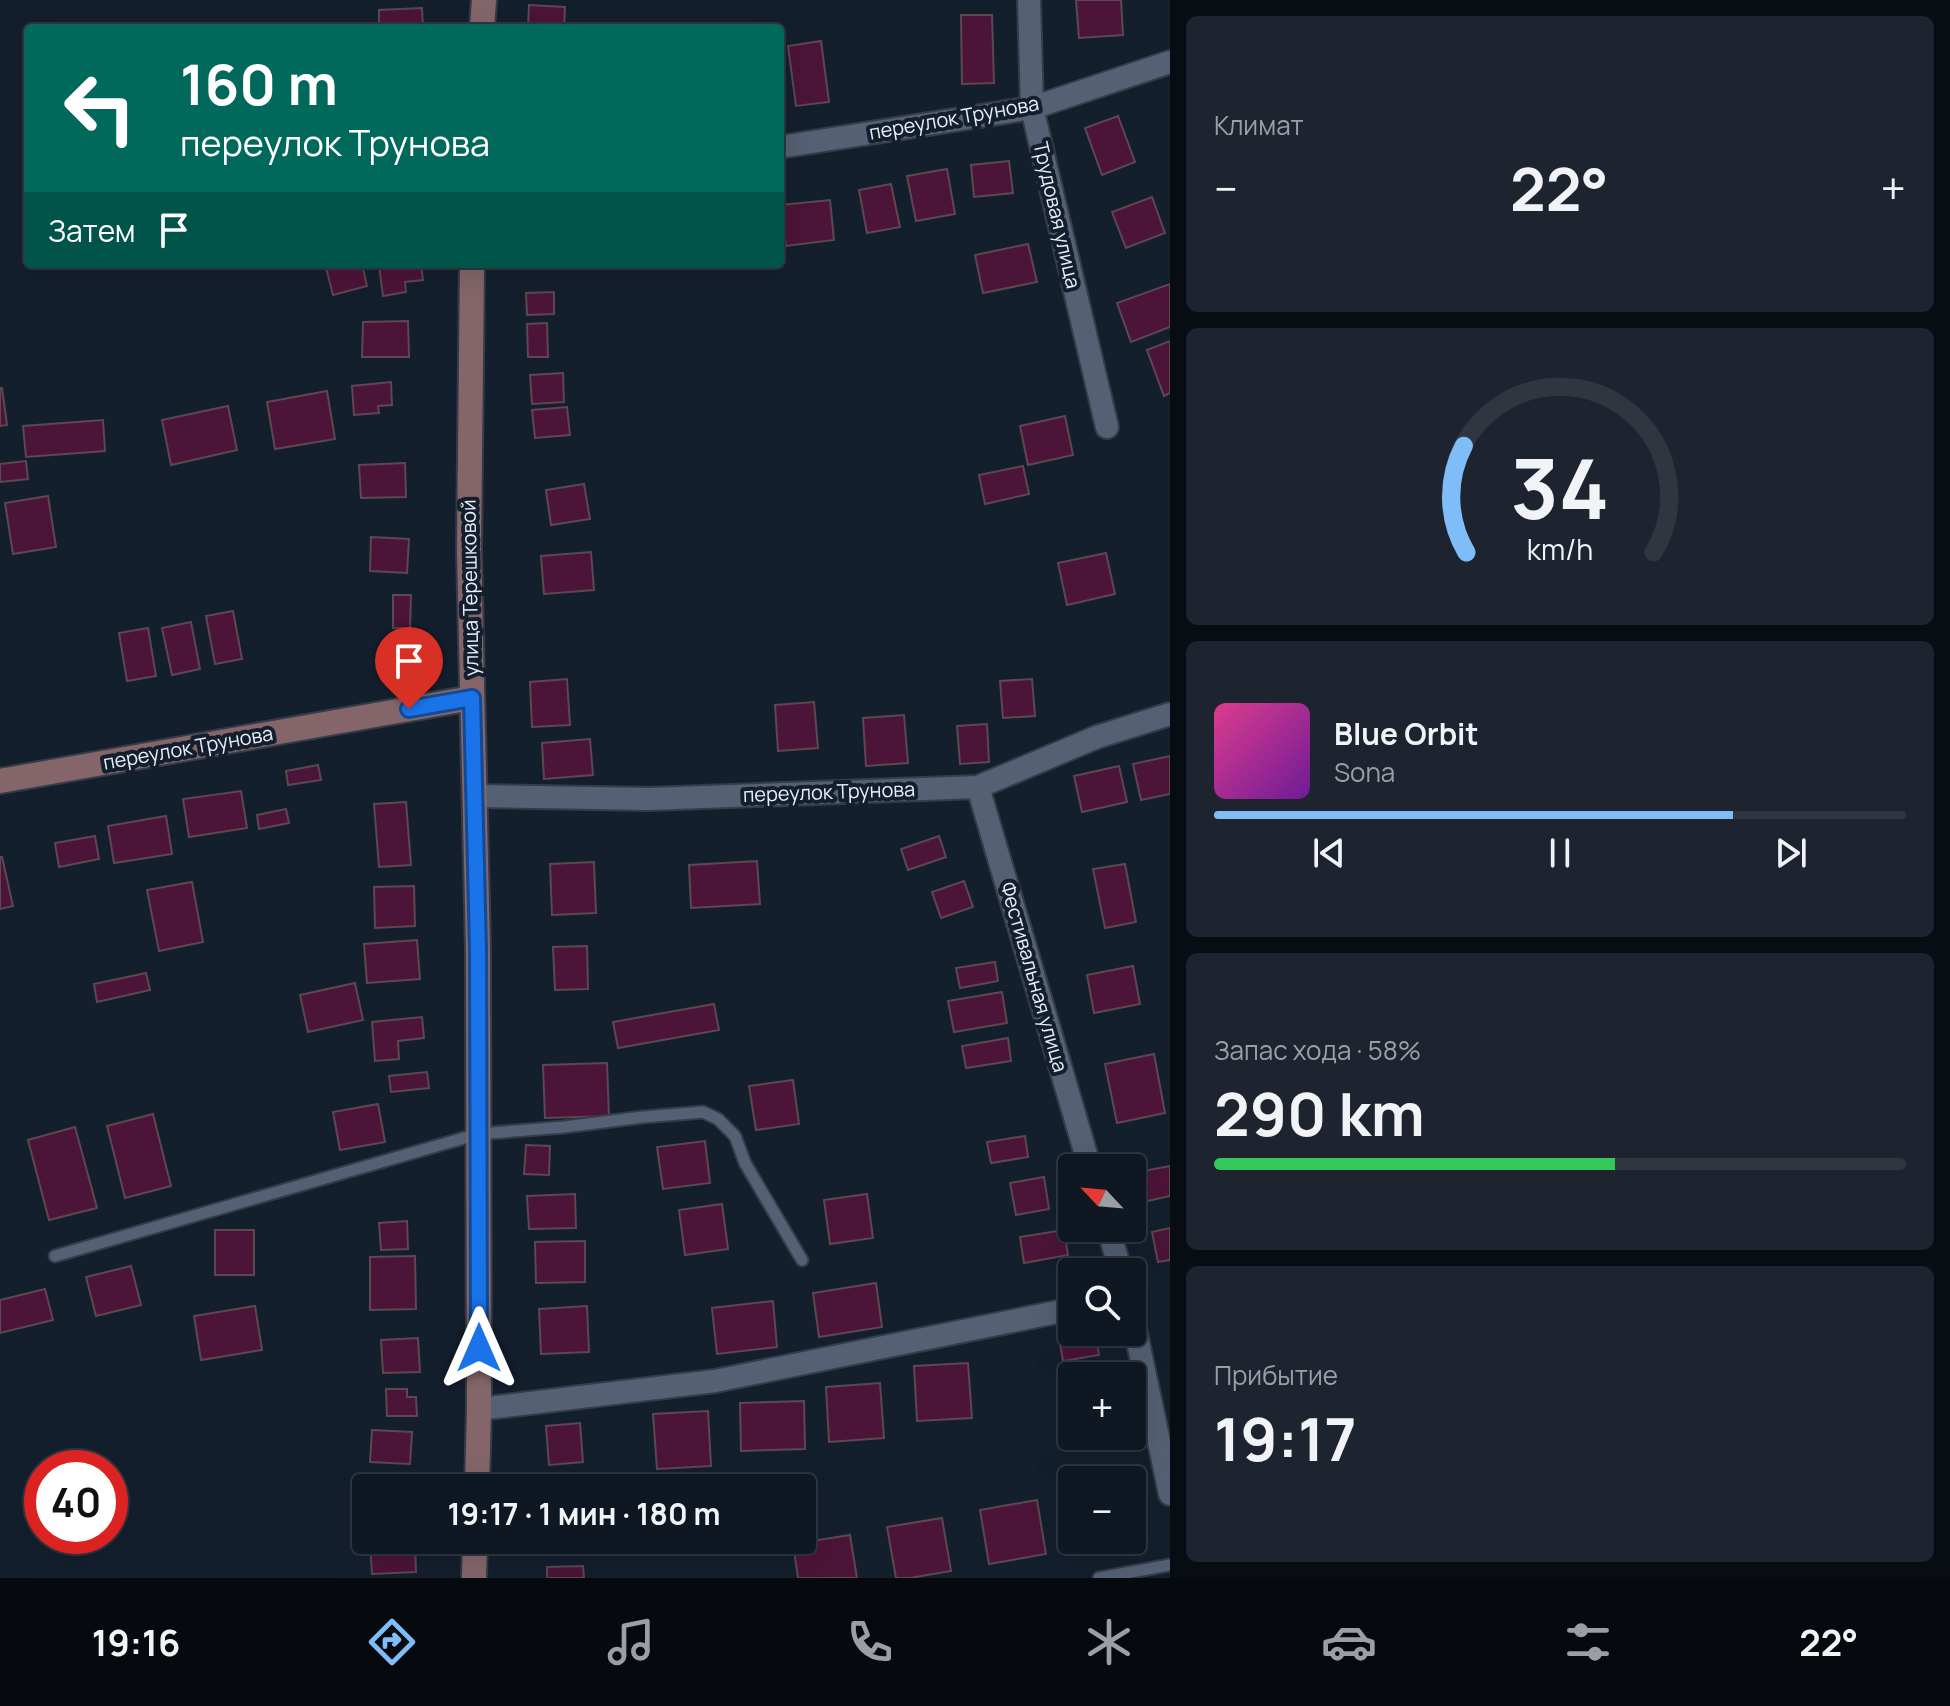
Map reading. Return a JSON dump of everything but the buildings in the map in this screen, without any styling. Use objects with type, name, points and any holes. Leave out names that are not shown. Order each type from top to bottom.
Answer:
[{"type":"street","points":[[482,24],[484,0]]},
{"type":"street","name":"Трудовая улица","points":[[1029,0],[1032,108],[1107,427]]},
{"type":"street","name":"переулок Трунова","points":[[784,146],[1032,108],[1170,62]]},
{"type":"street","name":"улица Терешковой","points":[[472,268],[469,551],[478,950],[477,1474]]},
{"type":"street","name":"переулок Трунова","points":[[0,781],[472,698]]},
{"type":"street","name":"переулок Трунова","points":[[474,796],[649,799],[978,787],[1097,737],[1170,714]]},
{"type":"street","name":"Фестивальная улица","points":[[978,787],[1086,1154]]},
{"type":"street","points":[[479,1409],[715,1381],[1058,1312]]},
{"type":"street","points":[[1139,1346],[1170,1494]]},
{"type":"street","points":[[474,1578],[475,1554]]},
{"type":"lane","points":[[55,1256],[478,1134],[703,1112],[718,1119],[735,1136],[745,1163],[802,1260]]},
{"type":"lane","points":[[1099,1578],[1170,1565]]},
{"type":"route","points":[[409,709],[472,698],[478,950],[479,1348]]}]
